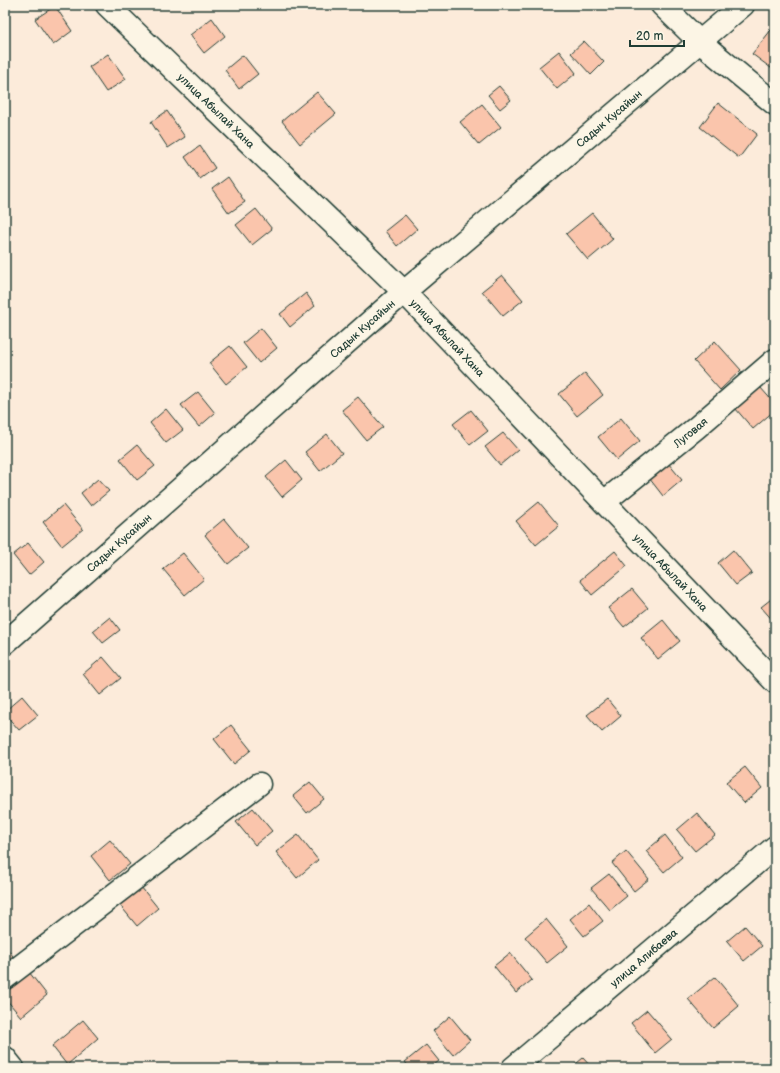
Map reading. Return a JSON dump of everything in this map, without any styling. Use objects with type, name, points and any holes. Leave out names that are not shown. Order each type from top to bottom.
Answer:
[{"type":"street","name":"улица Абылай Хана","points":[[107,5],[404,292],[775,682]]},
{"type":"street","points":[[662,5],[700,42],[775,104]]},
{"type":"street","name":"Садык Кусайын","points":[[5,643],[404,292],[743,5]]},
{"type":"street","name":"Луговая","points":[[604,502],[696,428],[775,360]]},
{"type":"street","points":[[5,978],[259,784]]},
{"type":"street","name":"улица Алибаева","points":[[512,1068],[775,847]]},
{"type":"street","points":[[5,1058],[13,1068]]},
{"type":"building","points":[[55,6],[72,31],[53,45],[35,19]]},
{"type":"building","points":[[212,18],[225,36],[204,53],[190,35]]},
{"type":"building","points":[[771,30],[775,33],[775,71],[752,54]]},
{"type":"building","points":[[584,41],[604,62],[591,75],[571,53]]},
{"type":"building","points":[[559,51],[576,73],[557,89],[539,67]]},
{"type":"building","points":[[108,54],[126,79],[106,92],[89,67]]},
{"type":"building","points":[[243,55],[258,74],[239,89],[225,70]]},
{"type":"building","points":[[499,86],[511,100],[500,109],[488,95]]},
{"type":"building","points":[[317,92],[336,114],[300,144],[282,121]]},
{"type":"building","points":[[718,103],[757,134],[739,158],[700,127]]},
{"type":"building","points":[[482,104],[501,127],[479,145],[460,122]]},
{"type":"building","points":[[167,111],[185,137],[168,148],[151,122]]},
{"type":"building","points":[[200,146],[215,168],[200,179],[185,157]]},
{"type":"building","points":[[228,177],[245,202],[229,213],[212,189]]},
{"type":"building","points":[[256,209],[272,229],[252,245],[236,225]]},
{"type":"building","points":[[592,213],[613,239],[588,260],[566,234]]},
{"type":"building","points":[[405,215],[417,229],[397,246],[385,231]]},
{"type":"building","points":[[502,275],[523,300],[503,316],[482,291]]},
{"type":"building","points":[[306,293],[315,306],[290,327],[280,314]]},
{"type":"building","points":[[261,328],[277,348],[259,363],[243,343]]},
{"type":"building","points":[[715,341],[741,370],[720,390],[694,361]]},
{"type":"building","points":[[230,346],[247,367],[226,384],[209,363]]},
{"type":"building","points":[[585,373],[603,395],[577,416],[559,394]]},
{"type":"building","points":[[760,387],[775,404],[775,410],[753,429],[735,408]]},
{"type":"building","points":[[198,392],[215,413],[199,427],[181,405]]},
{"type":"building","points":[[358,397],[383,427],[366,440],[342,410]]},
{"type":"building","points":[[166,409],[183,430],[166,443],[150,423]]},
{"type":"building","points":[[471,410],[488,431],[470,445],[453,424]]},
{"type":"building","points":[[621,418],[640,441],[617,460],[598,437]]},
{"type":"building","points":[[503,433],[518,450],[500,465],[485,447]]},
{"type":"building","points":[[327,434],[342,453],[320,471],[305,452]]},
{"type":"building","points":[[137,445],[155,466],[137,480],[120,459]]},
{"type":"building","points":[[286,460],[302,480],[282,497],[266,477]]},
{"type":"building","points":[[668,463],[682,480],[663,496],[649,478]]},
{"type":"building","points":[[98,479],[109,491],[91,506],[81,493]]},
{"type":"building","points":[[539,502],[559,526],[536,545],[516,521]]},
{"type":"building","points":[[63,505],[83,529],[62,546],[43,522]]},
{"type":"building","points":[[224,519],[248,548],[228,564],[205,535]]},
{"type":"building","points":[[28,543],[44,562],[29,575],[13,555]]},
{"type":"building","points":[[733,550],[752,573],[736,585],[718,563]]},
{"type":"building","points":[[615,551],[627,566],[592,595],[580,580]]},
{"type":"building","points":[[183,553],[204,579],[185,595],[163,569]]},
{"type":"building","points":[[632,589],[648,608],[624,627],[608,608]]},
{"type":"building","points":[[775,596],[775,623],[761,607]]},
{"type":"building","points":[[110,617],[120,630],[103,643],[93,631]]},
{"type":"building","points":[[663,620],[680,641],[658,659],[641,638]]},
{"type":"building","points":[[103,657],[121,678],[100,695],[83,674]]},
{"type":"building","points":[[22,696],[38,715],[19,730],[5,714],[5,711]]},
{"type":"building","points":[[607,699],[621,716],[602,732],[587,715]]},
{"type":"building","points":[[231,725],[251,750],[234,764],[214,739]]},
{"type":"building","points":[[775,736],[775,747],[770,740]]},
{"type":"building","points":[[745,767],[762,788],[744,803],[726,782]]},
{"type":"building","points":[[310,782],[324,799],[307,813],[293,796]]},
{"type":"building","points":[[253,808],[272,831],[255,845],[236,822]]},
{"type":"building","points":[[697,813],[715,835],[695,851],[677,830]]},
{"type":"building","points":[[298,835],[318,860],[297,878],[276,852]]},
{"type":"building","points":[[665,835],[682,857],[664,872],[646,851]]},
{"type":"building","points":[[110,840],[130,864],[110,880],[91,856]]},
{"type":"building","points":[[626,851],[649,879],[634,891],[612,863]]},
{"type":"building","points":[[609,874],[627,896],[610,910],[591,888]]},
{"type":"building","points":[[141,887],[158,908],[137,926],[119,904]]},
{"type":"building","points":[[589,903],[603,921],[584,936],[570,919]]},
{"type":"building","points":[[546,919],[568,946],[547,963],[525,937]]},
{"type":"building","points":[[745,926],[762,946],[744,961],[727,941]]},
{"type":"building","points":[[5,946],[13,956],[5,962]]},
{"type":"building","points":[[510,953],[532,980],[516,993],[494,966]]},
{"type":"building","points":[[29,972],[47,995],[21,1017],[5,998],[5,992]]},
{"type":"building","points":[[715,977],[739,1006],[713,1028],[688,999]]},
{"type":"building","points":[[647,1010],[672,1039],[655,1053],[631,1023]]},
{"type":"building","points":[[450,1016],[470,1040],[453,1055],[433,1031]]},
{"type":"building","points":[[83,1020],[98,1038],[67,1065],[52,1046]]},
{"type":"building","points":[[426,1045],[439,1061],[430,1068],[410,1068],[405,1062]]},
{"type":"building","points":[[583,1058],[592,1068],[571,1068]]}]
